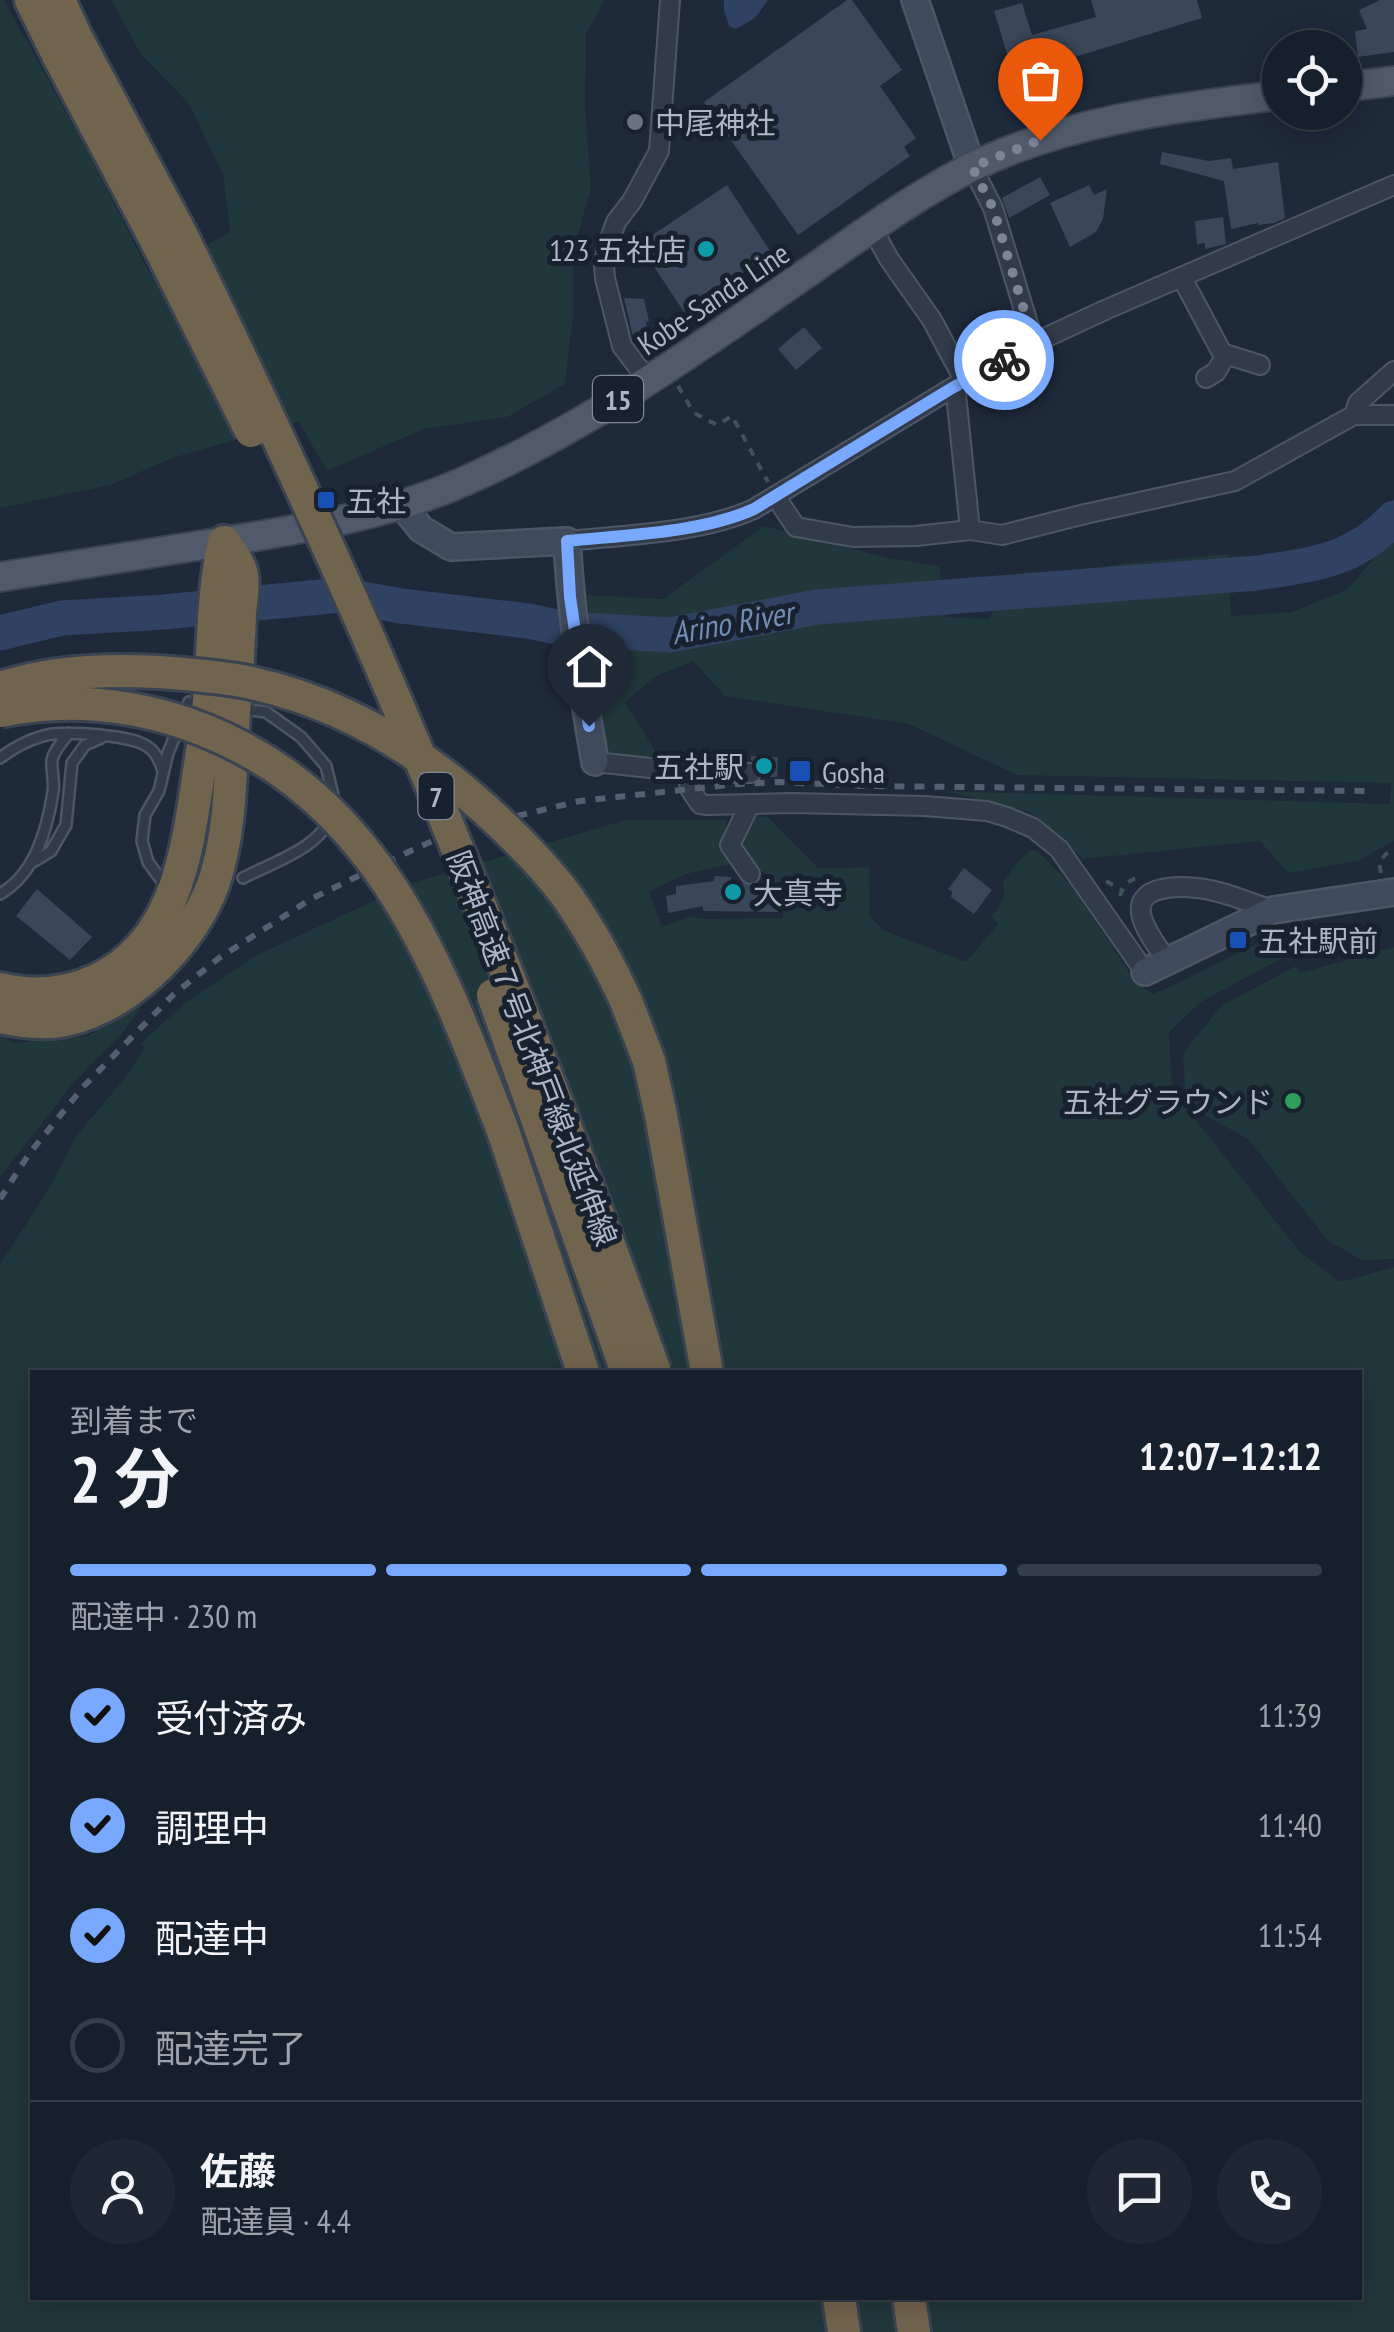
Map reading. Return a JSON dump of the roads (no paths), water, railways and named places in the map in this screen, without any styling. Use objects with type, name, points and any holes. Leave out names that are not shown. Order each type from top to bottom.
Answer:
[{"type":"highway","name":"7","points":[[31,0],[57,54],[169,238]]},
{"type":"highway","name":"7","points":[[59,0],[169,238]]},
{"type":"highway","name":"阪神高速７号北神戸線北延伸線","points":[[169,238],[423,814],[627,1370]]},
{"type":"highway","name":"阪神高速７号北神戸線北延伸線","points":[[169,238],[314,516],[445,818],[576,1153],[654,1370]]},
{"type":"highway","points":[[0,1017],[56,1022],[85,1014],[144,980],[198,919],[222,850],[222,705],[229,576],[224,542]]},
{"type":"highway","points":[[0,688],[80,672],[115,670],[243,681],[286,692],[347,716],[405,746],[480,804],[564,892],[603,952],[626,1001],[649,1062],[707,1370]]},
{"type":"highway","points":[[0,711],[56,702],[116,706],[211,732],[279,769],[320,801],[364,847],[422,940],[464,1030],[503,1131],[581,1370]]},
{"type":"highway","points":[[0,989],[30,995],[78,988],[126,962],[144,944],[160,921],[184,864],[222,705]]},
{"type":"highway","points":[[839,2300],[844,2332]]},
{"type":"highway","points":[[908,2300],[914,2332]]},
{"type":"main road","points":[[915,0],[972,167]]},
{"type":"main road","points":[[1362,85],[1394,81]]},
{"type":"main road","name":"Kobe-Sanda Line","points":[[0,577],[343,521],[464,482],[661,374],[872,228],[972,167],[1095,123],[1262,98]]},
{"type":"main road","points":[[402,504],[421,529],[451,547],[567,541],[570,597],[595,762]]},
{"type":"main road","points":[[1156,967],[1272,910],[1394,892]]},
{"type":"street","points":[[661,374],[641,372],[622,346],[604,265],[616,222],[659,151],[670,0]]},
{"type":"street","points":[[972,167],[993,208],[1034,343]]},
{"type":"street","points":[[567,541],[730,520],[1034,343],[1394,185]]},
{"type":"street","points":[[872,228],[932,320],[958,384],[970,530]]},
{"type":"street","points":[[1182,278],[1222,354],[1260,365]]},
{"type":"street","points":[[1206,378],[1216,372],[1226,354]]},
{"type":"street","points":[[1354,415],[1358,403],[1394,370]]},
{"type":"street","points":[[775,496],[796,527],[820,532],[854,537],[970,530],[1002,535],[1236,481],[1354,415],[1394,415]]},
{"type":"street","points":[[595,762],[687,772],[750,773]]},
{"type":"street","points":[[687,772],[690,788],[700,804],[925,806],[987,811],[1022,822],[1047,837],[1156,967]]},
{"type":"street","points":[[750,804],[730,846],[750,874]]},
{"type":"street","points":[[1156,967],[1140,907],[1152,892],[1200,888],[1272,910]]},
{"type":"lane","points":[[162,881],[148,862],[142,841],[145,815],[159,792],[168,753],[189,702],[266,712],[301,737],[326,766],[333,796],[326,828],[312,842],[243,878]]},
{"type":"lane","points":[[33,862],[54,788],[52,760],[69,734]]},
{"type":"lane","points":[[0,758],[44,736],[104,736],[146,745],[158,758],[164,773]]},
{"type":"lane","points":[[0,894],[11,888],[33,862],[52,850],[66,825],[72,763],[85,745],[104,736]]},
{"type":"water","points":[[724,0],[768,0],[755,18],[736,29],[729,26]]},
{"type":"waterway","name":"Arino River","points":[[0,633],[62,618],[341,595],[567,629],[670,635],[817,607],[1296,567],[1347,552],[1379,533],[1394,518]]},
{"type":"railway","points":[[0,1199],[29,1154],[84,1086],[173,995],[219,958],[311,899],[454,831],[580,801],[780,782],[1371,791]]},
{"type":"place","name":"中尾神社","points":[[635,122]]},
{"type":"place","name":"123 五社店","points":[[706,249]]},
{"type":"place","name":"五社","points":[[326,500]]},
{"type":"place","name":"五社駅","points":[[764,766]]},
{"type":"place","name":"Gosha","points":[[800,771]]},
{"type":"place","name":"大真寺","points":[[733,892]]},
{"type":"place","name":"五社駅前","points":[[1238,940]]},
{"type":"place","name":"五社グラウンド","points":[[1293,1101]]}]
